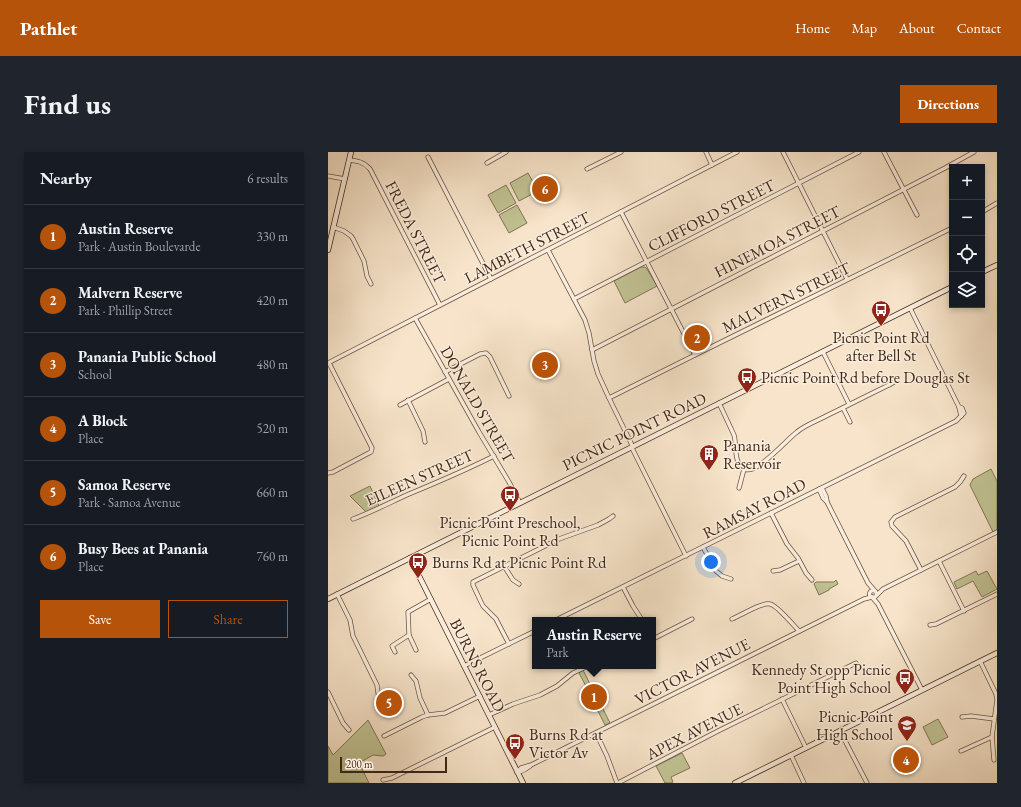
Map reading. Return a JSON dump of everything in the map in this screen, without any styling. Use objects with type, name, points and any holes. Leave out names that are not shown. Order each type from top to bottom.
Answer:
[{"type":"street","points":[[328,250],[351,152]]},
{"type":"street","points":[[487,163],[506,152]]},
{"type":"street","points":[[587,170],[621,152]]},
{"type":"street","points":[[706,152],[712,165]]},
{"type":"street","name":"LAMBETH STREET","points":[[328,363],[738,152]]},
{"type":"street","points":[[783,152],[847,279]]},
{"type":"street","name":"CLIFFORD STREET","points":[[574,299],[859,152]]},
{"type":"street","points":[[884,152],[917,215]]},
{"type":"street","name":"HINEMOA STREET","points":[[592,350],[974,152]]},
{"type":"street","points":[[428,158],[491,279]]},
{"type":"street","name":"FREDA STREET","points":[[349,160],[361,162],[370,169],[440,305]]},
{"type":"street","points":[[328,176],[345,179]]},
{"type":"street","points":[[985,210],[997,203]]},
{"type":"street","points":[[621,212],[695,355]]},
{"type":"street","points":[[333,227],[344,231],[351,236],[364,261],[367,276],[371,284]]},
{"type":"street","name":"MALVERN STREET","points":[[609,398],[949,229]]},
{"type":"street","points":[[548,250],[586,325],[596,369],[609,398],[686,556]]},
{"type":"street","points":[[985,271],[997,266]]},
{"type":"street","name":"PICNIC POINT ROAD","points":[[328,599],[949,288]]},
{"type":"street","name":"RAMSAY ROAD","points":[[562,617],[956,421],[961,416],[959,407],[910,308]]},
{"type":"street","name":"DONALD STREET","points":[[415,318],[520,503]]},
{"type":"street","points":[[823,352],[850,404]]},
{"type":"street","points":[[445,372],[482,353],[486,353],[509,396]]},
{"type":"street","points":[[328,363],[370,443],[372,450],[333,472],[328,473]]},
{"type":"street","points":[[719,403],[734,433],[736,456],[740,466],[744,469],[750,469],[766,461],[799,430],[889,385],[898,378]]},
{"type":"street","points":[[400,405],[449,379]]},
{"type":"street","points":[[408,400],[423,431],[424,442]]},
{"type":"street","points":[[843,408],[850,422]]},
{"type":"street","name":"EILEEN STREET","points":[[353,519],[363,516],[494,456]]},
{"type":"street","points":[[739,488],[744,469]]},
{"type":"street","points":[[921,570],[908,544],[892,526],[891,522],[895,517],[955,487],[964,476]]},
{"type":"street","points":[[820,488],[823,498],[827,502],[922,690]]},
{"type":"street","points":[[771,513],[787,544],[812,580]]},
{"type":"street","points":[[509,644],[496,619],[482,604],[473,582],[559,539],[598,525],[613,516]]},
{"type":"street","points":[[887,516],[892,520]]},
{"type":"street","name":"VICTOR AVENUE","points":[[517,772],[521,768],[531,765],[596,733],[874,595],[997,532]]},
{"type":"street","points":[[703,547],[716,571],[722,576],[731,579]]},
{"type":"street","name":"BURNS ROAD","points":[[410,558],[523,783]]},
{"type":"street","points":[[773,571],[780,570],[799,560]]},
{"type":"street","points":[[939,561],[964,610]]},
{"type":"street","points":[[504,566],[513,580],[519,584]]},
{"type":"street","points":[[868,583],[870,596],[874,595]]},
{"type":"street","points":[[623,587],[640,617]]},
{"type":"street","name":"VICTOR AVENUE","points":[[864,599],[870,593]]},
{"type":"street","points":[[337,594],[350,620],[352,636],[377,685],[378,693]]},
{"type":"street","points":[[930,625],[936,624],[997,594]]},
{"type":"street","points":[[416,650],[409,635],[408,612],[431,599]]},
{"type":"street","points":[[732,619],[763,604],[769,603],[775,606],[799,631]]},
{"type":"street","points":[[656,636],[692,619]]},
{"type":"street","points":[[464,666],[532,632]]},
{"type":"street","points":[[395,652],[392,646],[409,635]]},
{"type":"street","points":[[736,783],[997,653]]},
{"type":"street","points":[[980,661],[996,694],[997,700],[992,737],[994,760]]},
{"type":"street","name":"APEX AVENUE","points":[[596,733],[607,756],[617,783],[856,663]]},
{"type":"street","points":[[489,715],[513,704],[540,695],[557,686],[570,675],[582,669]]},
{"type":"street","points":[[411,675],[416,681],[420,698],[428,715]]},
{"type":"street","points":[[328,692],[343,723],[349,730]]},
{"type":"street","points":[[384,736],[422,717],[445,713],[480,696]]},
{"type":"street","points":[[782,700],[806,748]]},
{"type":"street","points":[[962,717],[971,716],[994,719]]},
{"type":"street","points":[[383,780],[392,778],[495,728]]},
{"type":"street","points":[[840,731],[867,783]]},
{"type":"street","points":[[961,751],[992,737]]},
{"type":"street","points":[[791,755],[804,783]]},
{"type":"green space","points":[[528,173],[538,191],[519,201],[510,183]]},
{"type":"green space","points":[[506,185],[516,203],[498,213],[488,195]]},
{"type":"green space","points":[[517,205],[527,223],[509,233],[499,215]]},
{"type":"green space","points":[[641,267],[645,267],[647,269],[657,286],[625,303],[614,281]]},
{"type":"green space","points":[[699,324],[709,345],[696,350],[685,331]]},
{"type":"green space","points":[[991,469],[997,481],[997,530],[993,532],[970,485],[973,479]]},
{"type":"green space","points":[[370,486],[379,506],[366,512],[350,496]]},
{"type":"green space","points":[[976,571],[978,575],[987,571],[997,589],[982,597],[973,581],[957,589],[954,582]]},
{"type":"green space","points":[[836,580],[838,584],[819,595],[814,584],[816,582],[834,582]]},
{"type":"green space","points":[[583,670],[593,690],[601,686],[607,699],[600,703],[610,723],[605,725],[595,705],[588,709],[581,696],[589,692],[579,673]]},
{"type":"green space","points":[[382,695],[398,700],[397,706],[382,713],[380,697]]},
{"type":"green space","points":[[938,719],[948,737],[932,745],[923,727]]},
{"type":"green space","points":[[368,720],[386,754],[383,756],[373,755],[359,763],[369,783],[328,783],[328,746],[333,755]]},
{"type":"green space","points":[[682,753],[690,768],[671,777],[673,782],[665,783],[656,766]]},
{"type":"place","name":"Busy Bees at Panania","points":[[545,189]]},
{"type":"place","name":"Picnic Point Rd after Bell St","points":[[881,327]]},
{"type":"place","name":"Malvern Reserve","points":[[697,338]]},
{"type":"place","name":"Panania Public School","points":[[545,365]]},
{"type":"place","name":"Picnic Point Rd before Douglas St","points":[[747,394]]},
{"type":"place","name":"Panania Reservoir","points":[[709,471]]},
{"type":"place","name":"Picnic Point Preschool, Picnic Point Rd","points":[[510,512]]},
{"type":"place","name":"Burns Rd at Picnic Point Rd","points":[[418,579]]},
{"type":"place","name":"Kennedy St opp Picnic Point High School","points":[[905,695]]},
{"type":"place","name":"Austin Reserve","points":[[594,697]]},
{"type":"place","name":"Samoa Reserve","points":[[389,703]]},
{"type":"place","name":"Picnic Point High School","points":[[907,742]]},
{"type":"place","name":"Burns Rd at Victor Av","points":[[515,760]]},
{"type":"place","name":"A Block","points":[[906,760]]}]
